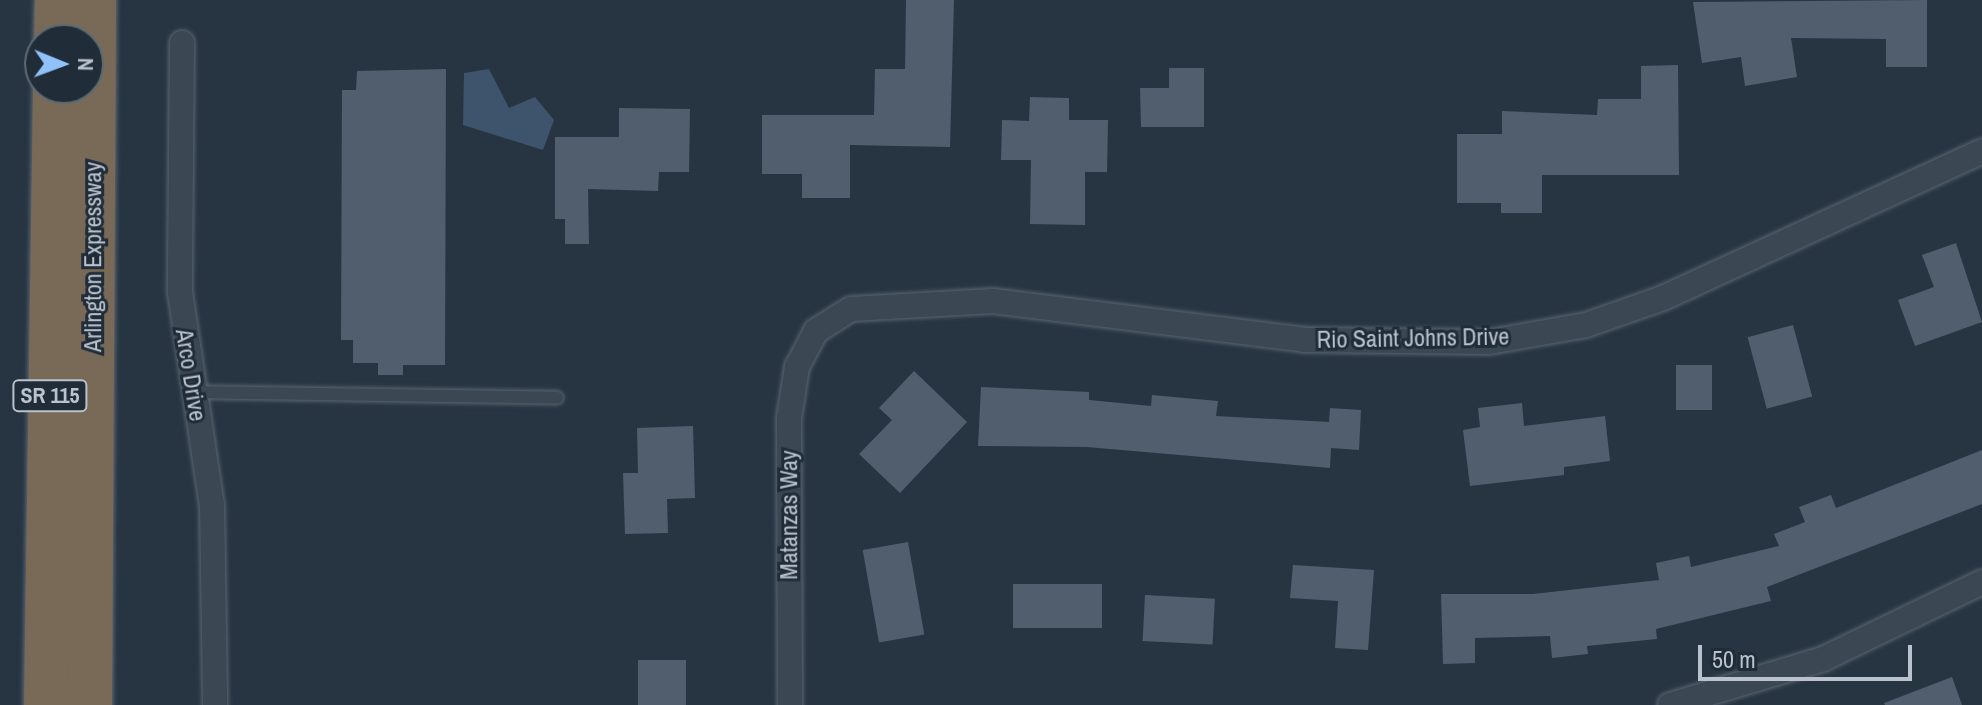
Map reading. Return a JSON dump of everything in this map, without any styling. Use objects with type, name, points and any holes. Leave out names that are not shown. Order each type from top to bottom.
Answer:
[{"type":"highway","points":[[56,24],[57,0]]},
{"type":"highway","name":"Arlington Expressway","points":[[90,705],[94,0]]},
{"type":"highway","name":"Arlington Expressway","points":[[46,705],[55,104]]},
{"type":"street","name":"Arco Drive","points":[[182,43],[180,292],[217,561],[215,705]]},
{"type":"street","name":"Rio Saint Johns Drive","points":[[816,331],[851,309],[993,301],[1304,340],[1489,342],[1586,325],[1663,298],[1982,151]]},
{"type":"street","name":"Matanzas Way","points":[[790,705],[789,418],[797,367],[816,331]]},
{"type":"street","points":[[1670,705],[1702,701],[1823,659],[1982,582]]},
{"type":"lane","points":[[193,392],[557,398]]},
{"type":"water","points":[[489,69],[509,108],[535,97],[554,120],[543,150],[463,125],[464,73]]},
{"type":"building","points":[[906,0],[954,0],[950,147],[850,145],[850,198],[802,198],[802,174],[762,174],[762,115],[874,115],[875,69],[905,69]]},
{"type":"building","points":[[1927,0],[1927,67],[1886,67],[1886,39],[1791,38],[1797,77],[1745,86],[1741,57],[1702,63],[1693,2]]},
{"type":"building","points":[[1678,65],[1679,175],[1542,175],[1542,213],[1501,213],[1501,203],[1457,203],[1457,134],[1502,134],[1502,111],[1597,115],[1598,99],[1641,99],[1641,66]]},
{"type":"building","points":[[1169,68],[1204,68],[1204,127],[1141,127],[1140,88],[1169,88]]},
{"type":"building","points":[[446,69],[445,365],[403,365],[403,375],[378,375],[378,363],[353,363],[353,340],[341,340],[342,90],[356,90],[357,71]]},
{"type":"building","points":[[1030,97],[1069,98],[1069,120],[1108,120],[1107,172],[1085,172],[1085,225],[1030,224],[1031,160],[1001,160],[1002,120],[1029,121]]},
{"type":"building","points":[[619,108],[690,109],[689,172],[659,172],[658,191],[588,189],[589,244],[565,244],[565,219],[555,219],[555,137],[619,137]]},
{"type":"building","points":[[1956,243],[1982,322],[1915,346],[1898,300],[1934,287],[1922,255]]},
{"type":"building","points":[[1793,325],[1812,396],[1767,409],[1748,337]]},
{"type":"building","points":[[1676,365],[1712,365],[1712,410],[1676,410]]},
{"type":"building","points":[[914,371],[967,422],[900,493],[859,454],[892,420],[879,408]]},
{"type":"building","points":[[981,387],[1089,392],[1089,400],[1151,406],[1152,395],[1218,401],[1216,416],[1329,422],[1330,408],[1361,410],[1359,450],[1331,448],[1330,468],[1087,447],[978,446]]},
{"type":"building","points":[[1522,403],[1524,426],[1605,416],[1610,461],[1564,467],[1564,475],[1470,486],[1463,430],[1480,427],[1478,408]]},
{"type":"building","points":[[693,426],[695,498],[667,499],[668,533],[625,534],[623,473],[638,473],[637,428]]},
{"type":"building","points":[[1982,450],[1982,504],[1767,587],[1771,601],[1656,629],[1657,639],[1587,646],[1588,654],[1552,658],[1550,636],[1475,638],[1475,663],[1443,664],[1441,594],[1533,594],[1659,580],[1656,563],[1689,556],[1691,567],[1779,546],[1774,534],[1805,522],[1799,507],[1831,495],[1836,508]]},
{"type":"building","points":[[908,542],[924,635],[879,643],[863,550]]},
{"type":"building","points":[[1293,565],[1374,570],[1368,650],[1335,648],[1338,601],[1290,598]]},
{"type":"building","points":[[1013,584],[1102,584],[1102,628],[1013,628]]},
{"type":"building","points":[[1145,595],[1215,599],[1212,645],[1143,641]]},
{"type":"building","points":[[638,660],[686,660],[686,705],[638,705]]},
{"type":"building","points":[[1952,677],[1962,705],[1884,703]]}]
